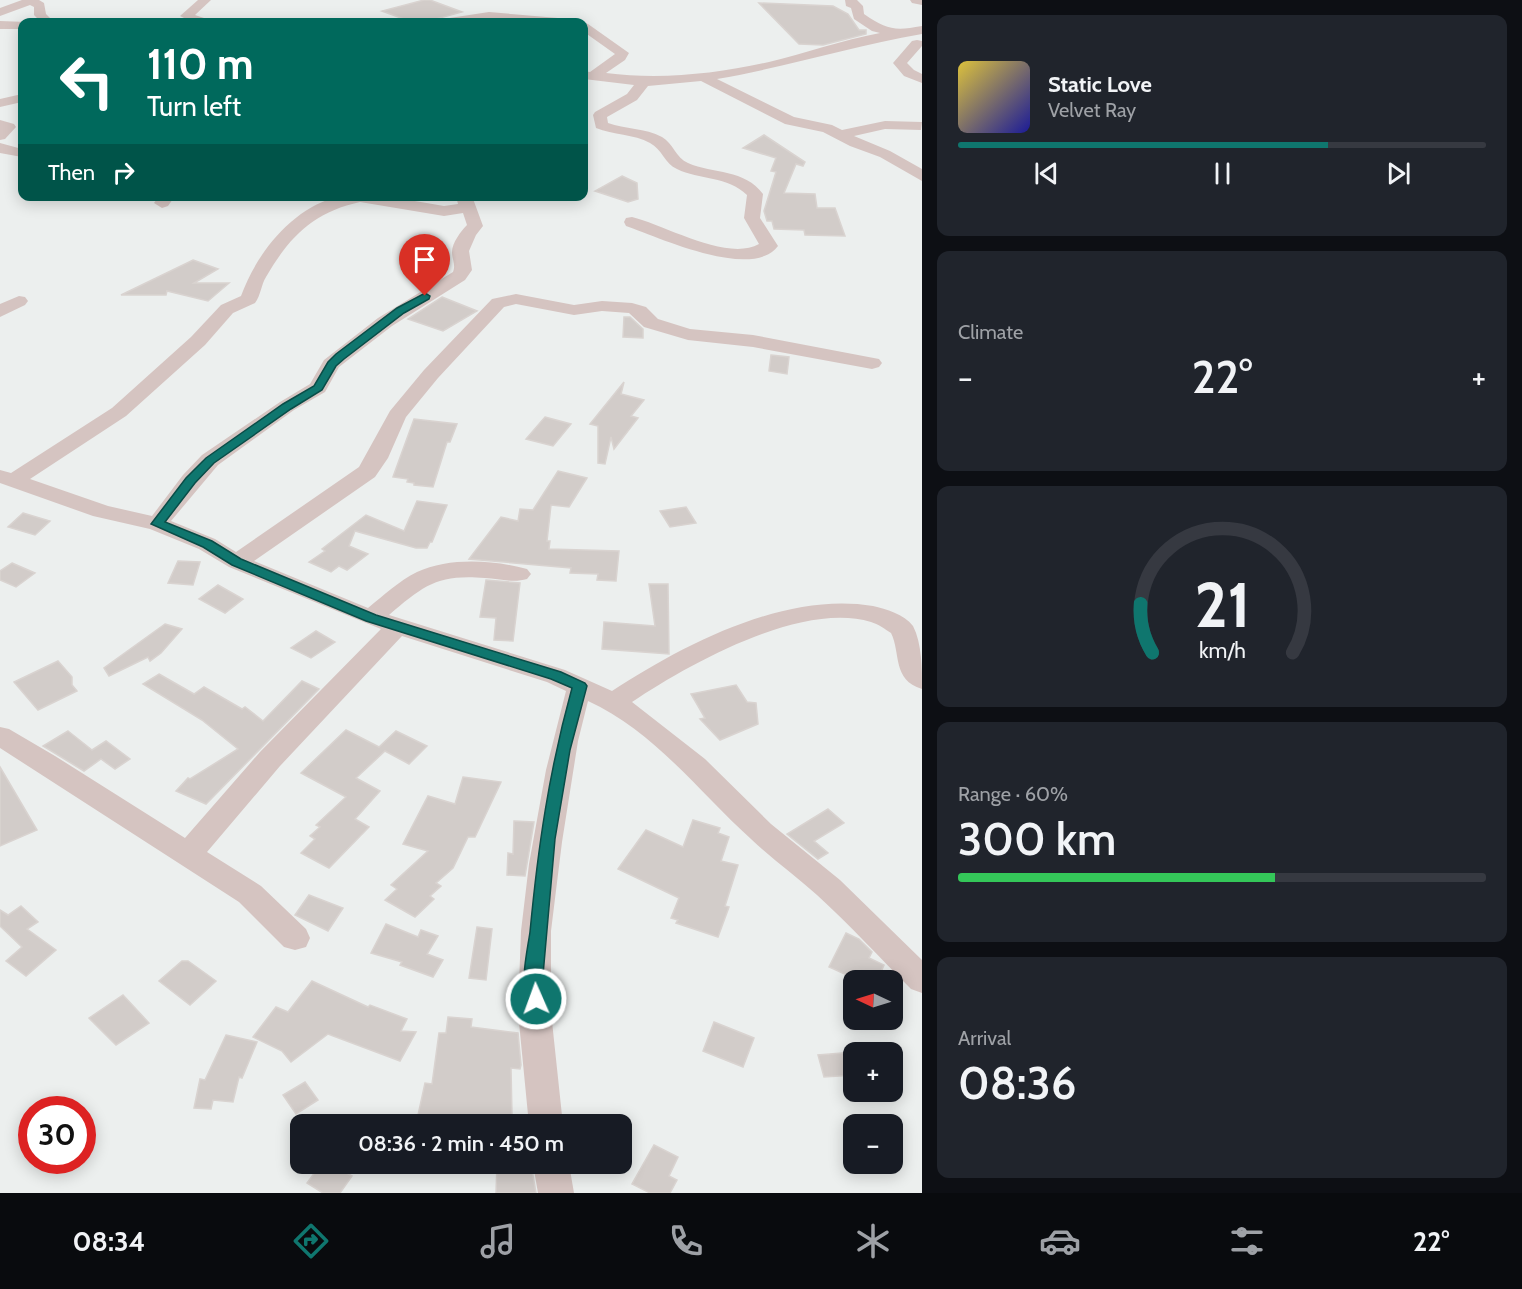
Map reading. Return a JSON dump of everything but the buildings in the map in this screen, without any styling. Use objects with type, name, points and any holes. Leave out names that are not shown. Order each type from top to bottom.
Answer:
[{"type":"street","points":[[0,12],[32,0],[40,6],[40,15],[43,18]]},
{"type":"street","points":[[192,0],[203,0]]},
{"type":"street","points":[[192,18],[186,16],[203,0]]},
{"type":"street","points":[[851,0],[850,3],[857,6],[858,16],[876,28],[902,33],[920,45],[900,63],[909,73],[922,79]]},
{"type":"street","points":[[916,0],[922,1]]},
{"type":"street","points":[[461,18],[494,15],[521,18]]},
{"type":"street","points":[[0,26],[18,25]]},
{"type":"street","points":[[588,30],[622,53],[620,57],[588,76]]},
{"type":"street","points":[[588,76],[644,82],[703,77],[769,66],[863,40],[922,30]]},
{"type":"street","points":[[703,77],[790,121],[817,125],[878,151],[922,176]]},
{"type":"street","points":[[632,222],[725,254],[750,253],[765,250],[769,246],[752,218],[755,194],[752,189],[725,178],[682,166],[658,141],[604,126],[593,116],[632,97],[644,82]]},
{"type":"street","points":[[0,103],[18,99]]},
{"type":"street","points":[[0,124],[9,127],[0,136]]},
{"type":"street","points":[[840,135],[885,125],[921,126]]},
{"type":"street","points":[[0,148],[18,152]]},
{"type":"street","points":[[878,151],[922,160]]},
{"type":"street","points":[[7,478],[119,412],[198,341],[227,309],[249,299],[256,279],[297,224],[337,201]]},
{"type":"street","points":[[157,524],[191,480],[210,460],[287,406],[318,388],[332,364],[385,322],[459,276],[465,269],[460,251],[468,233],[475,226],[475,220],[465,202],[444,211],[378,201]]},
{"type":"street","points":[[237,562],[367,472],[378,458],[385,437],[397,415],[430,374],[498,303],[504,300],[516,298],[574,310],[602,306],[632,308],[651,322],[688,334],[753,341],[872,363]]},
{"type":"street","points":[[0,312],[19,301]]},
{"type":"street","points":[[7,478],[101,511],[157,524],[207,544],[237,562],[371,618],[556,676],[614,702],[649,727],[696,766],[761,832],[829,888],[922,980]]},
{"type":"street","points":[[371,618],[400,594],[429,575],[467,570],[519,574]]},
{"type":"street","points":[[614,702],[684,658],[734,635],[837,609],[885,618],[900,627],[907,637],[910,665],[922,680]]},
{"type":"street","points":[[188,855],[285,743],[397,627]]},
{"type":"street","points":[[544,1114],[534,975],[539,915],[547,839],[563,750],[580,686]]},
{"type":"street","points":[[0,736],[250,894],[295,939]]},
{"type":"street","points":[[553,1174],[556,1193]]},
{"type":"route","points":[[425,296],[401,310],[340,356],[332,364],[318,388],[287,406],[210,460],[191,480],[157,524],[207,544],[237,562],[371,618],[556,676],[580,686],[572,707],[547,839],[534,975],[536,999]]}]
